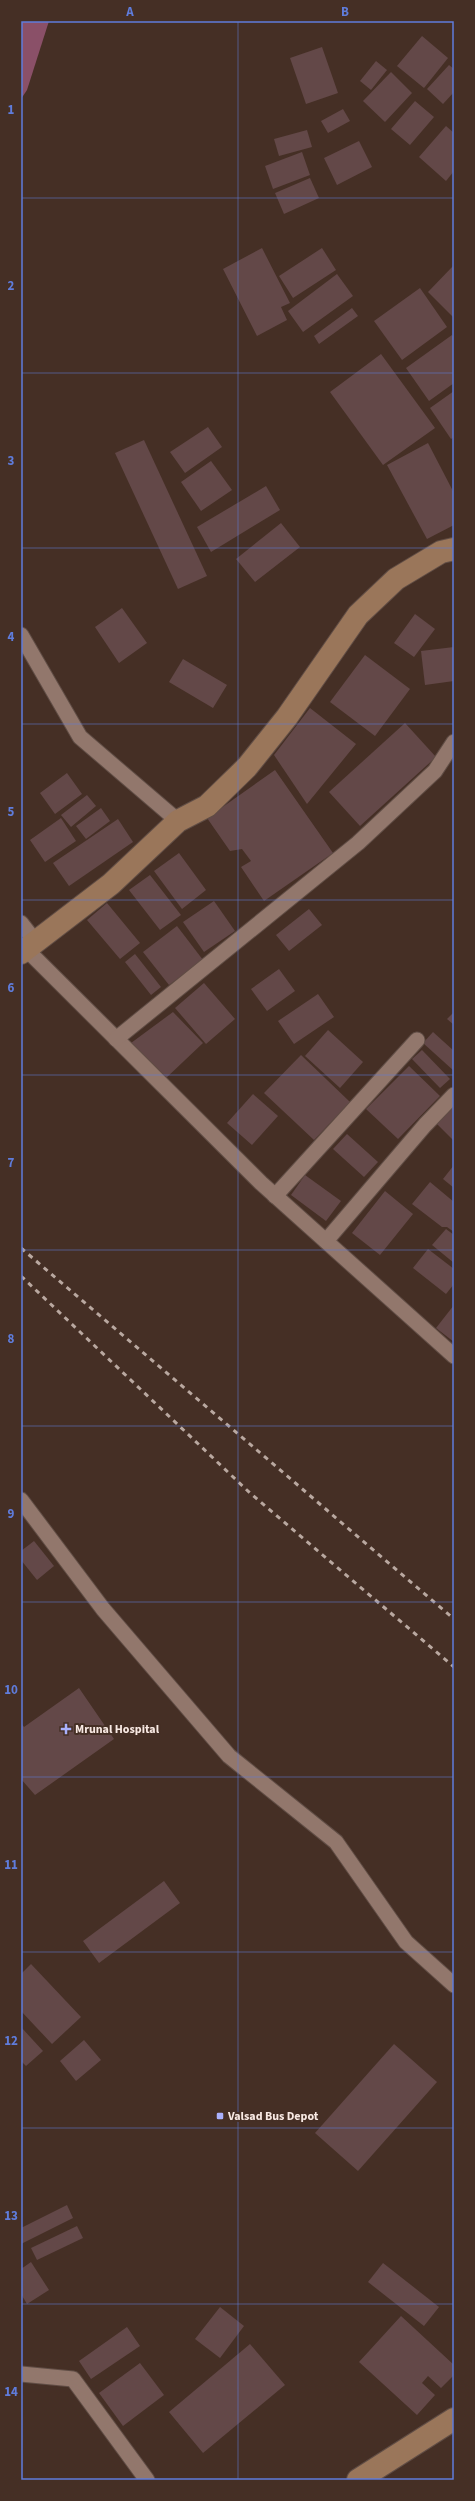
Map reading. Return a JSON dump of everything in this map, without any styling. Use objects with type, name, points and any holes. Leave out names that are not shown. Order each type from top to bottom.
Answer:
[{"type":"street","points":[[27,948],[111,884],[178,821],[207,806],[247,767],[287,718],[358,616],[396,579],[441,552],[454,549]]},
{"type":"street","points":[[21,635],[80,737],[178,821]]},
{"type":"street","points":[[116,1039],[358,843],[435,771],[454,742]]},
{"type":"street","points":[[21,922],[27,948],[116,1039],[275,1196],[454,1356]]},
{"type":"street","points":[[275,1196],[417,1040]]},
{"type":"street","points":[[326,1241],[425,1126],[454,1095]]},
{"type":"street","points":[[21,1500],[103,1609],[229,1756],[336,1842],[406,1942],[454,1985]]},
{"type":"street","points":[[21,2374],[73,2380],[147,2480]]},
{"type":"street","points":[[358,2480],[454,2419]]},
{"type":"shaded area","points":[[21,21],[49,21],[27,90],[21,99]]},
{"type":"building","points":[[422,36],[448,58],[424,88],[397,66]]},
{"type":"building","points":[[322,47],[338,93],[306,104],[290,58]]},
{"type":"building","points":[[376,61],[387,70],[371,90],[360,81]]},
{"type":"building","points":[[449,65],[454,69],[454,92],[443,104],[427,89]]},
{"type":"building","points":[[391,72],[412,93],[385,122],[363,101]]},
{"type":"building","points":[[415,101],[434,117],[410,145],[391,129]]},
{"type":"building","points":[[343,109],[350,121],[328,133],[321,121]]},
{"type":"building","points":[[446,126],[454,133],[454,171],[446,181],[419,157]]},
{"type":"building","points":[[307,130],[312,147],[279,156],[274,139]]},
{"type":"building","points":[[359,141],[372,167],[337,185],[324,158]]},
{"type":"building","points":[[302,152],[310,175],[273,189],[265,166]]},
{"type":"building","points":[[310,178],[319,198],[284,214],[275,193]]},
{"type":"building","points":[[262,248],[290,303],[281,307],[287,320],[257,336],[223,269]]},
{"type":"building","points":[[322,248],[336,270],[293,298],[279,276]]},
{"type":"building","points":[[454,265],[454,318],[428,292]]},
{"type":"building","points":[[337,274],[353,296],[303,332],[288,311]]},
{"type":"building","points":[[420,288],[447,327],[402,360],[374,321]]},
{"type":"building","points":[[352,308],[358,316],[319,344],[314,336]]},
{"type":"building","points":[[452,335],[454,338],[454,383],[429,401],[406,368]]},
{"type":"building","points":[[381,354],[435,428],[383,465],[330,392]]},
{"type":"building","points":[[454,391],[454,437],[451,439],[430,408]]},
{"type":"building","points":[[208,427],[222,447],[185,473],[170,452]]},
{"type":"building","points":[[144,440],[207,576],[178,589],[115,453]]},
{"type":"building","points":[[428,443],[454,493],[454,525],[427,539],[387,465]]},
{"type":"building","points":[[211,461],[232,490],[201,511],[181,482]]},
{"type":"building","points":[[266,486],[280,510],[211,552],[197,527]]},
{"type":"building","points":[[281,523],[300,547],[255,582],[236,559]]},
{"type":"building","points":[[122,608],[147,643],[119,663],[95,627]]},
{"type":"building","points":[[415,614],[435,629],[414,657],[394,643]]},
{"type":"building","points":[[454,647],[454,681],[425,685],[421,651]]},
{"type":"building","points":[[365,655],[410,689],[375,736],[330,702]]},
{"type":"building","points":[[183,659],[227,685],[213,708],[169,682]]},
{"type":"building","points":[[310,708],[356,744],[307,804],[274,755]]},
{"type":"building","points":[[405,723],[436,757],[360,826],[329,792]]},
{"type":"building","points":[[275,770],[333,853],[264,901],[241,867],[251,861],[242,849],[230,851],[207,818]]},
{"type":"building","points":[[67,773],[82,794],[55,814],[40,793]]},
{"type":"building","points":[[87,795],[96,806],[71,827],[61,815]]},
{"type":"building","points":[[101,808],[110,821],[86,839],[76,826]]},
{"type":"building","points":[[61,818],[76,841],[45,862],[30,840]]},
{"type":"building","points":[[118,819],[133,842],[69,886],[53,863]]},
{"type":"building","points":[[179,853],[206,890],[182,909],[154,871]]},
{"type":"building","points":[[150,875],[181,915],[160,930],[129,890]]},
{"type":"building","points":[[214,901],[235,931],[204,952],[183,922]]},
{"type":"building","points":[[107,903],[140,943],[120,959],[87,920]]},
{"type":"building","points":[[309,909],[322,925],[289,951],[276,935]]},
{"type":"building","points":[[177,926],[203,960],[169,985],[143,952]]},
{"type":"building","points":[[135,954],[161,987],[151,995],[125,962]]},
{"type":"building","points":[[279,969],[295,991],[267,1011],[251,989]]},
{"type":"building","points":[[204,983],[235,1019],[206,1044],[175,1008]]},
{"type":"building","points":[[318,994],[334,1017],[294,1044],[278,1021]]},
{"type":"building","points":[[173,1012],[203,1043],[165,1079],[131,1043]]},
{"type":"building","points":[[454,1012],[454,1025],[447,1019]]},
{"type":"building","points":[[328,1030],[363,1062],[340,1088],[305,1056]]},
{"type":"building","points":[[433,1032],[454,1051],[454,1071],[423,1043]]},
{"type":"building","points":[[422,1050],[450,1079],[440,1088],[412,1059]]},
{"type":"building","points":[[301,1055],[350,1102],[314,1140],[264,1093]]},
{"type":"building","points":[[409,1066],[440,1096],[398,1139],[366,1109]]},
{"type":"building","points":[[454,1090],[454,1141],[429,1116]]},
{"type":"building","points":[[253,1094],[278,1116],[252,1145],[227,1123]]},
{"type":"building","points":[[347,1134],[378,1162],[364,1177],[333,1149]]},
{"type":"building","points":[[454,1165],[454,1188],[443,1179]]},
{"type":"building","points":[[305,1175],[341,1201],[326,1221],[291,1195]]},
{"type":"building","points":[[430,1182],[454,1202],[454,1232],[447,1227],[442,1227],[412,1204]]},
{"type":"building","points":[[385,1191],[413,1214],[380,1255],[352,1233]]},
{"type":"building","points":[[446,1229],[454,1235],[454,1263],[432,1245]]},
{"type":"building","points":[[428,1249],[454,1269],[454,1284],[446,1294],[413,1268]]},
{"type":"building","points":[[454,1305],[454,1342],[436,1328]]},
{"type":"building","points":[[34,1541],[54,1566],[37,1580],[21,1560],[21,1551]]},
{"type":"building","points":[[79,1688],[114,1739],[35,1795],[21,1779],[21,1723],[24,1727]]},
{"type":"building","points":[[164,1881],[180,1903],[99,1963],[83,1941]]},
{"type":"building","points":[[31,1964],[81,2017],[52,2044],[21,2011],[21,1974]]},
{"type":"building","points":[[21,2027],[43,2051],[26,2066],[21,2061]]},
{"type":"building","points":[[84,2040],[101,2060],[76,2081],[60,2061]]},
{"type":"building","points":[[394,2044],[437,2082],[358,2171],[315,2133]]},
{"type":"building","points":[[67,2205],[73,2218],[21,2244],[21,2228]]},
{"type":"building","points":[[77,2226],[83,2238],[37,2260],[31,2248]]},
{"type":"building","points":[[31,2262],[49,2290],[27,2304],[21,2294],[21,2269]]},
{"type":"building","points":[[383,2263],[439,2307],[424,2326],[368,2282]]},
{"type":"building","points":[[220,2307],[244,2326],[220,2358],[195,2339]]},
{"type":"building","points":[[401,2316],[454,2365],[454,2375],[441,2388],[428,2376],[422,2383],[435,2395],[417,2415],[359,2362]]},
{"type":"building","points":[[127,2327],[140,2346],[91,2379],[79,2361]]},
{"type":"building","points":[[250,2344],[285,2385],[203,2453],[169,2412]]},
{"type":"building","points":[[140,2363],[164,2395],[123,2426],[99,2393]]},
{"type":"railway","points":[[21,1248],[454,1619]]},
{"type":"railway","points":[[21,1276],[250,1493],[454,1667]]},
{"type":"place","name":"Mrunal Hospital","points":[[66,1729]]},
{"type":"place","name":"Valsad Bus Depot","points":[[220,2116]]}]
